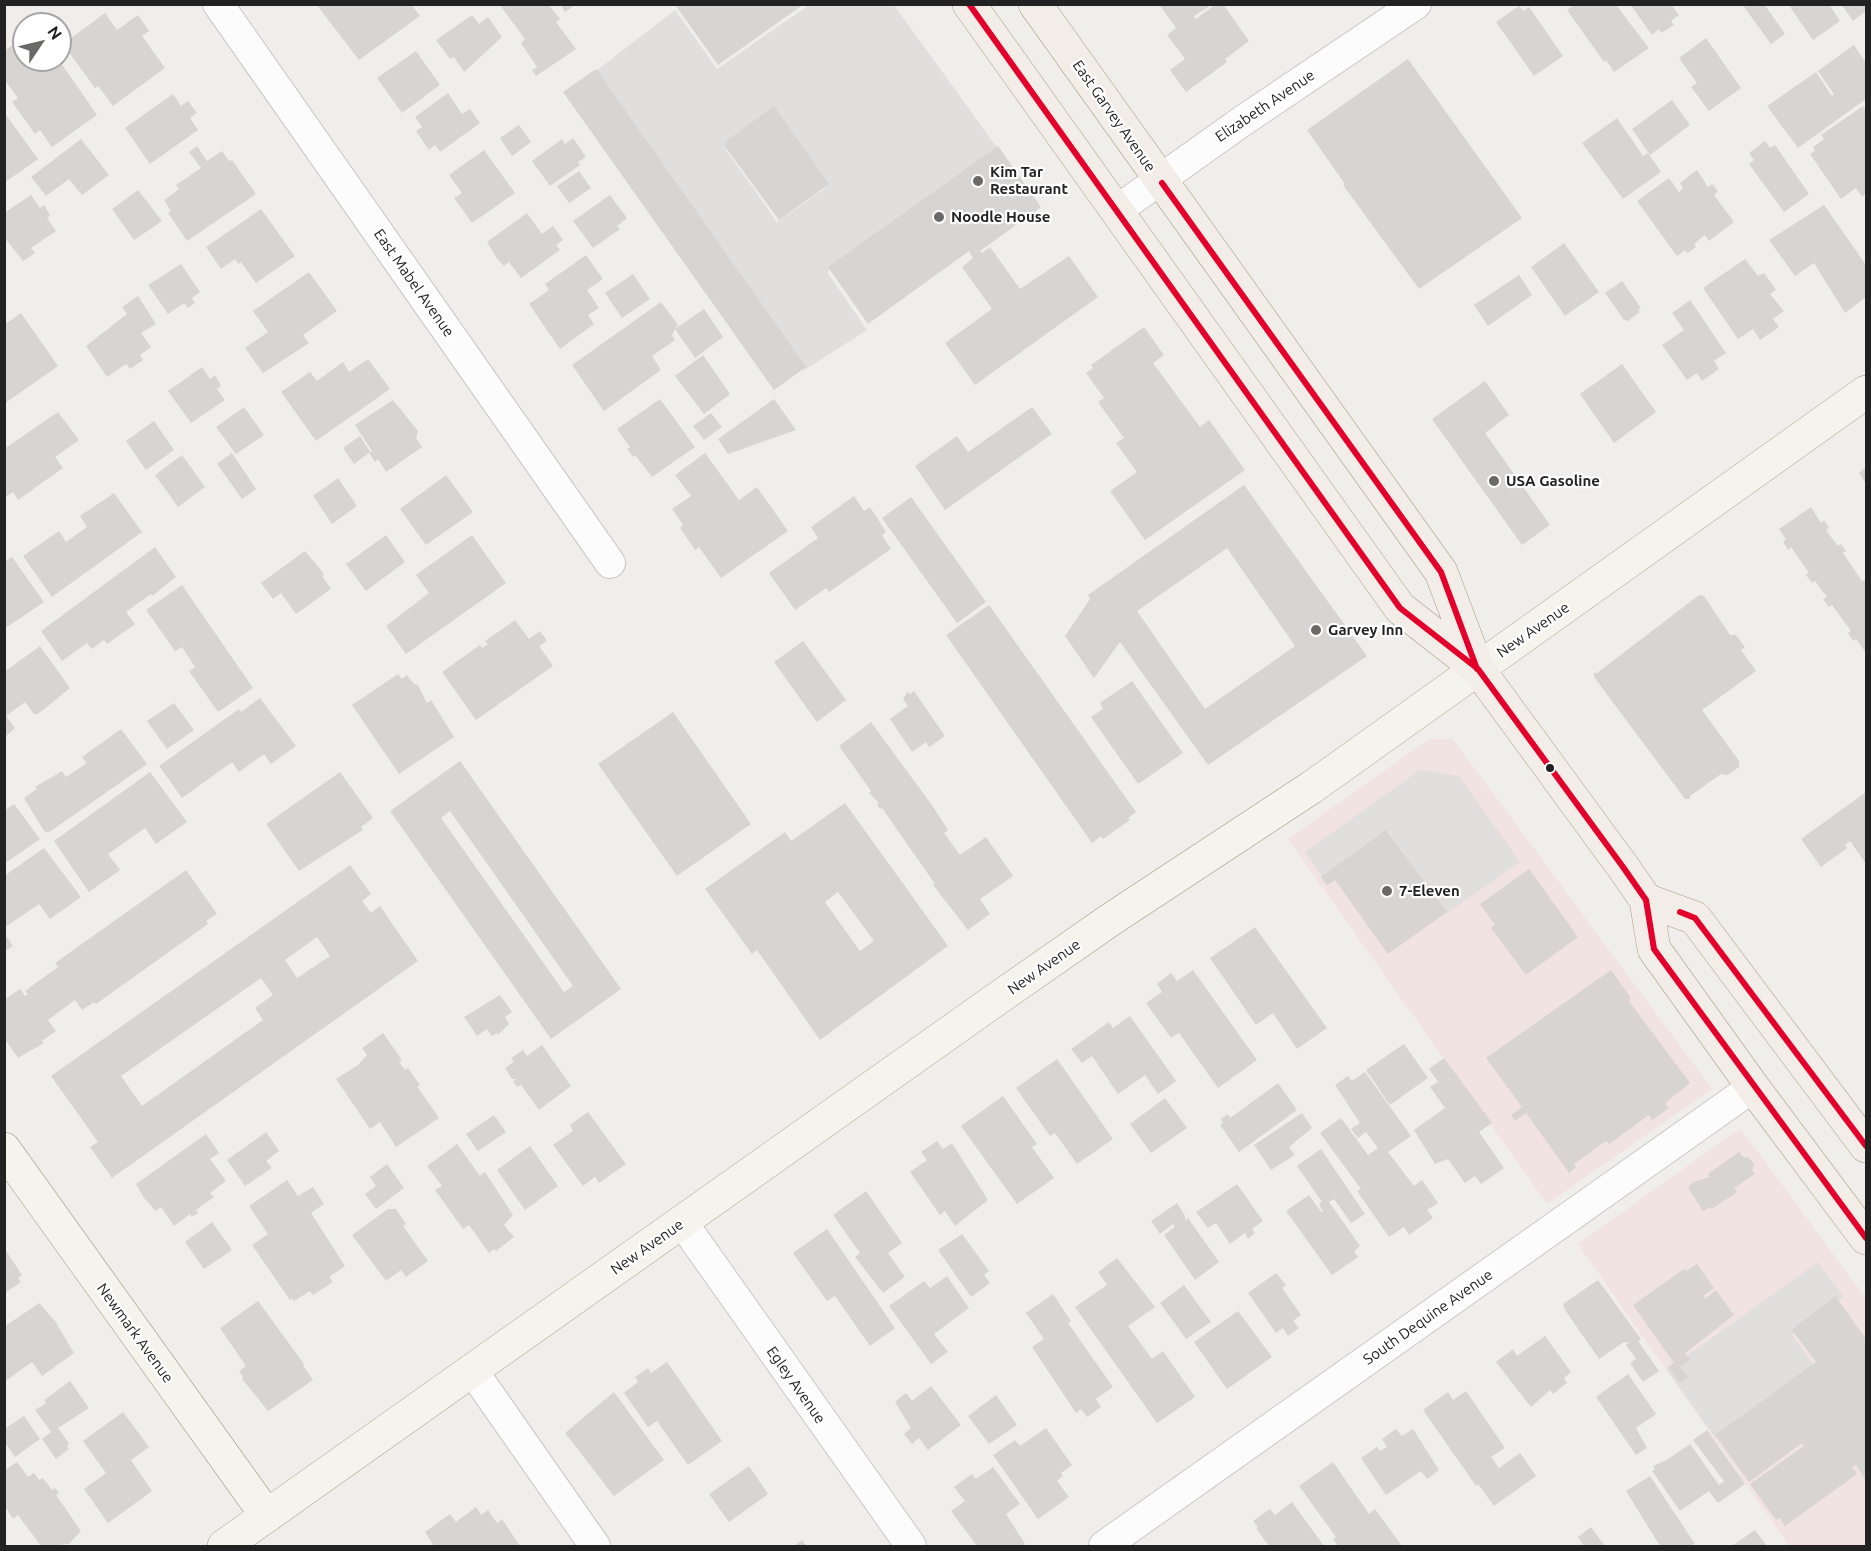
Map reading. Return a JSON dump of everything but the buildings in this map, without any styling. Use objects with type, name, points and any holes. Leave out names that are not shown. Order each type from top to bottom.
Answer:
[{"type":"main road","points":[[969,4],[1400,608],[1478,669],[1646,900],[1654,949],[1866,1238]]},
{"type":"main road","name":"East Garvey Avenue","points":[[1035,4],[1441,572],[1478,669]]},
{"type":"main road","points":[[1646,900],[1695,918],[1866,1146]]},
{"type":"street","name":"East Mabel Avenue","points":[[218,4],[610,562]]},
{"type":"street","name":"Elizabeth Avenue","points":[[1116,211],[1233,128],[1416,4]]},
{"type":"street","name":"New Avenue","points":[[224,1546],[1055,958],[1312,787],[1866,392]]},
{"type":"street","name":"South Dequine Avenue","points":[[1104,1546],[1753,1087]]},
{"type":"street","name":"Newmark Avenue","points":[[4,1149],[267,1516]]},
{"type":"street","name":"Egley Avenue","points":[[682,1222],[910,1546]]},
{"type":"street","points":[[472,1370],[595,1546]]},
{"type":"shaded area","points":[[809,5],[894,5],[998,149],[827,272],[867,330],[803,371],[592,74],[675,10],[717,69]],"holes":[[[774,115],[825,188],[777,222],[726,150]]]},
{"type":"shaded area","points":[[1429,739],[1453,739],[1712,1089],[1547,1204],[1288,839]]},
{"type":"shaded area","points":[[1420,770],[1459,776],[1520,862],[1446,914],[1389,832],[1323,877],[1305,852]]},
{"type":"shaded area","points":[[1740,1128],[1866,1298],[1866,1546],[1789,1546],[1578,1244]]},
{"type":"shaded area","points":[[1818,1262],[1844,1297],[1792,1335],[1814,1366],[1715,1437],[1667,1370]]},
{"type":"transit line","points":[[969,4],[1400,608],[1478,669],[1623,867],[1646,900],[1654,949],[1866,1238]]},
{"type":"transit line","points":[[1162,183],[1441,572],[1477,669]]},
{"type":"transit line","points":[[1680,912],[1695,918],[1866,1146]]},
{"type":"place","name":"Kim Tar Restaurant","points":[[978,181]]},
{"type":"place","name":"Noodle House","points":[[939,217]]},
{"type":"place","name":"USA Gasoline","points":[[1494,481]]},
{"type":"place","name":"Garvey Inn","points":[[1316,630]]},
{"type":"place","name":"7-Eleven","points":[[1387,891]]}]
